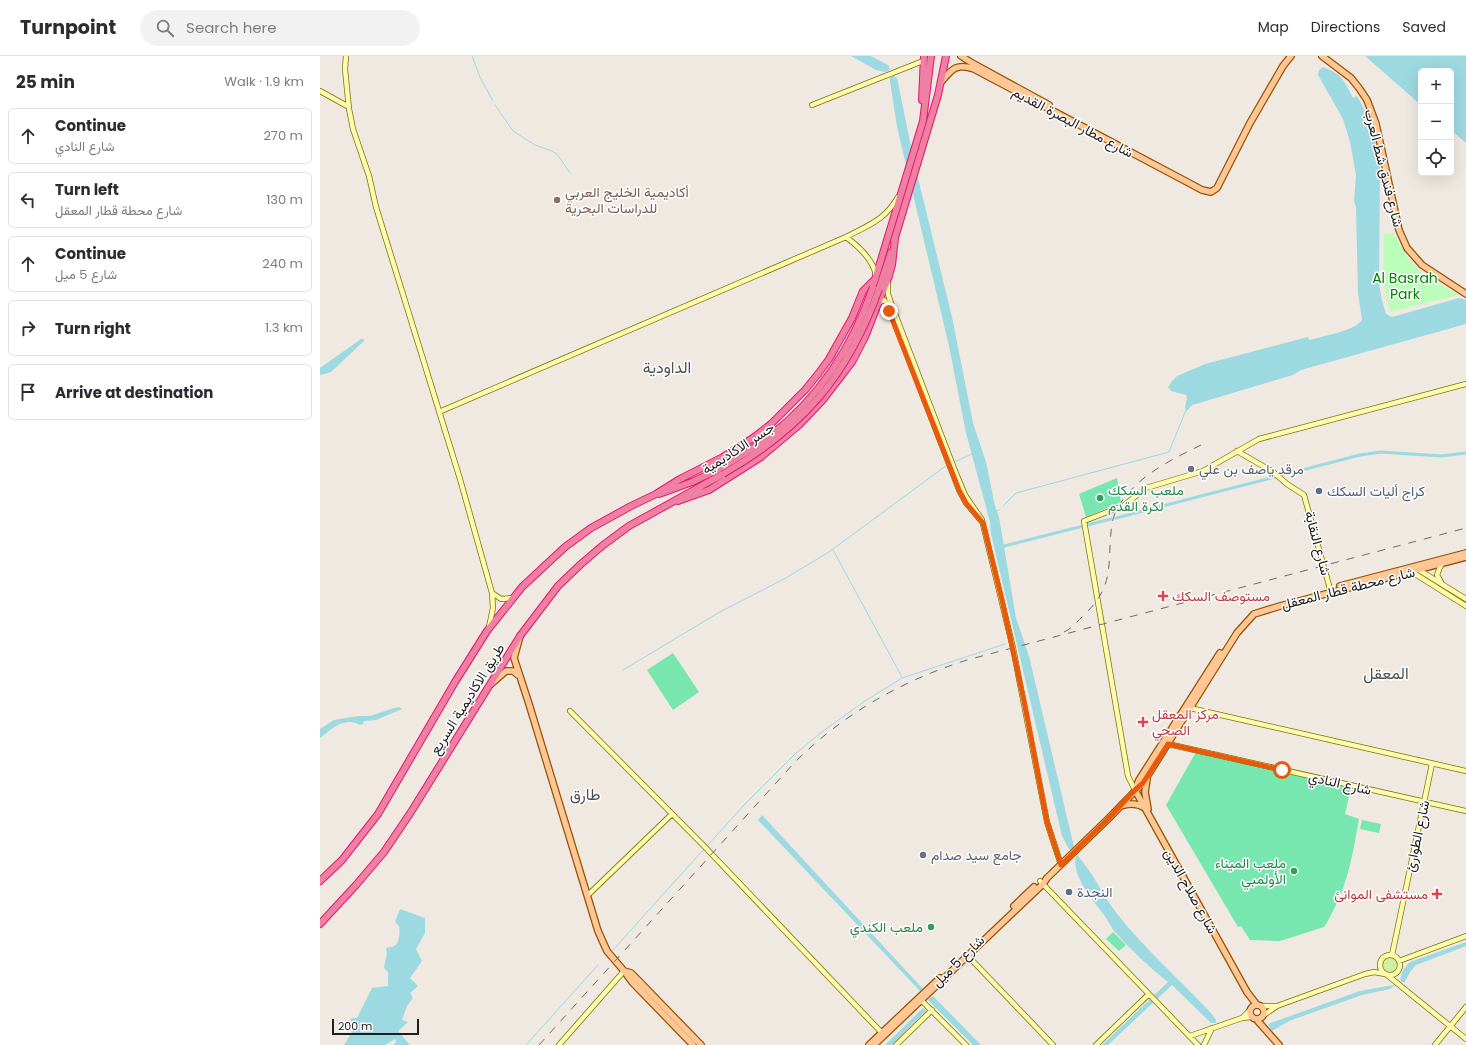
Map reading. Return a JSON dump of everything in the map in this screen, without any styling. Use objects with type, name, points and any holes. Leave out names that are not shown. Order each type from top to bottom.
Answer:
[{"type":"highway","points":[[876,288],[876,278],[921,128],[931,56]]},
{"type":"highway","points":[[876,288],[895,238],[941,82],[946,56]]},
{"type":"highway","points":[[921,128],[923,116],[924,58]]},
{"type":"highway","points":[[928,79],[941,82]]},
{"type":"highway","points":[[658,509],[709,490],[735,475],[761,457],[799,425],[822,401],[844,373],[860,347],[880,302],[889,276],[893,259],[895,238]]},
{"type":"highway","points":[[644,500],[680,479],[723,457],[752,438],[785,412],[805,390],[829,359],[852,318],[863,291],[876,278]]},
{"type":"highway","name":"جسر الاكاديمية","points":[[658,509],[721,471],[770,436],[812,397],[847,348],[876,288]]},
{"type":"highway","points":[[829,359],[833,370],[838,373],[844,373]]},
{"type":"highway","points":[[785,412],[799,425]]},
{"type":"highway","name":"جسر الاكاديمية","points":[[644,500],[721,471]]},
{"type":"highway","name":"طريق الاكاديمية السريع","points":[[320,881],[342,860],[378,814],[455,682],[487,631],[513,598],[531,577],[573,541],[610,517],[644,500]]},
{"type":"highway","name":"طريق الاكاديمية السريع","points":[[320,924],[384,852],[411,812],[520,636],[549,597],[581,564],[620,533],[658,509]]},
{"type":"main road","name":"شارع مطار البصرة القديم","points":[[961,56],[1082,124],[1210,191]]},
{"type":"main road","points":[[1210,191],[1217,188],[1250,123],[1283,66],[1292,56]]},
{"type":"main road","name":"شارع فندق شط العرب","points":[[1322,56],[1355,83],[1364,94],[1376,124],[1398,230],[1407,248],[1422,265],[1466,294]]},
{"type":"main road","name":"شارع مطار البصرة القديم","points":[[941,82],[956,68],[964,66],[974,69],[1196,187],[1210,191]]},
{"type":"main road","name":"شارع محطة قطار المعقل","points":[[1418,571],[1466,553]]},
{"type":"main road","name":"شارع محطة قطار المعقل","points":[[1135,790],[1139,780],[1237,627],[1244,618],[1252,612],[1262,606],[1411,570],[1418,571],[1466,558]]},
{"type":"main road","name":"شارع محطة قطار المعقل","points":[[1135,790],[1148,776],[1237,633],[1254,614],[1411,570]]},
{"type":"main road","points":[[520,636],[514,658],[602,941],[610,956],[635,986],[693,1045]]},
{"type":"main road","points":[[491,684],[506,671],[513,671],[520,676]]},
{"type":"main road","points":[[1148,776],[1145,792],[1149,815]]},
{"type":"main road","name":"شارع 5 ميل","points":[[874,1045],[920,999],[1061,865],[1121,806],[1135,790]]},
{"type":"main road","name":"شارع صلاح الدين","points":[[1135,790],[1247,992],[1259,1005]]},
{"type":"main road","points":[[1121,806],[1134,804],[1140,805],[1146,809]]},
{"type":"main road","name":"شارع 5 ميل","points":[[869,1045],[968,956],[1041,883]]},
{"type":"main road","points":[[624,971],[637,978],[701,1045]]},
{"type":"main road","name":"شارع صلاح الدين","points":[[1247,992],[1250,1010]]},
{"type":"main road","points":[[1268,1034],[1264,1010],[1259,1005],[1253,1006],[1250,1010],[1254,1018],[1268,1034],[1279,1045]]},
{"type":"main road","points":[[1254,1018],[1261,1018],[1264,1015]]},
{"type":"street","points":[[346,56],[345,69],[353,129],[369,176],[376,207],[439,412],[492,593],[493,608],[487,631]]},
{"type":"street","points":[[812,105],[924,58]]},
{"type":"street","points":[[320,91],[349,107]]},
{"type":"street","points":[[439,412],[846,237],[882,218],[896,201],[905,180]]},
{"type":"street","points":[[846,237],[867,257],[874,268],[876,278]]},
{"type":"street","points":[[889,276],[888,294],[915,368],[962,488],[982,518],[1013,648],[1047,822],[1061,865]]},
{"type":"street","points":[[880,302],[882,300],[885,301],[888,306],[959,490],[970,508],[983,523]]},
{"type":"street","points":[[1135,790],[1128,776],[1084,522],[1123,506],[1146,488],[1202,471],[1256,440],[1466,384]]},
{"type":"street","name":"شارع النقابة","points":[[1237,451],[1259,463],[1302,492],[1305,497],[1330,589]]},
{"type":"street","points":[[1442,564],[1437,575],[1445,587]]},
{"type":"street","points":[[1411,570],[1418,571],[1465,598],[1460,603]]},
{"type":"street","points":[[1418,571],[1466,606]]},
{"type":"street","points":[[492,593],[501,599],[513,598]]},
{"type":"street","points":[[1190,708],[1466,771]]},
{"type":"street","points":[[570,711],[705,847],[882,1033]]},
{"type":"street","name":"شارع النادي","points":[[1168,744],[1466,811]]},
{"type":"street","name":"شارع الطوارئ","points":[[1392,955],[1432,764]]},
{"type":"street","points":[[588,895],[672,814]]},
{"type":"street","points":[[1041,883],[1198,1045]]},
{"type":"street","points":[[1399,961],[1466,936]]},
{"type":"street","points":[[1264,1015],[1277,1006],[1371,973],[1395,973],[1400,966],[1399,961],[1392,955],[1383,957],[1371,973]]},
{"type":"street","points":[[968,956],[1053,1045]]},
{"type":"street","points":[[1380,962],[1380,969],[1466,1039]]},
{"type":"street","points":[[559,1045],[624,971]]},
{"type":"street","points":[[1395,973],[1399,985]]},
{"type":"street","points":[[1096,1045],[1149,994]]},
{"type":"street","points":[[920,999],[966,1045]]},
{"type":"street","points":[[1259,1005],[1277,1006]]},
{"type":"street","points":[[1435,1045],[1466,1007]]},
{"type":"street","points":[[896,1045],[932,1010]]},
{"type":"street","points":[[1242,1018],[1250,1010]]},
{"type":"street","points":[[1190,1036],[1242,1018],[1254,1018]]},
{"type":"street","points":[[1204,1045],[1212,1028]]},
{"type":"green space","name":"Al Basrah Park","points":[[1394,233],[1407,257],[1423,274],[1458,295],[1390,312],[1384,283],[1384,234]]},
{"type":"green space","name":"ملعب السكك لكرة القدم","points":[[1117,478],[1121,502],[1086,517],[1079,494]]},
{"type":"green space","points":[[673,653],[699,692],[673,710],[647,670]]},
{"type":"green space","points":[[1196,752],[1351,788],[1345,814],[1359,819],[1355,843],[1343,888],[1324,927],[1280,941],[1250,940],[1241,926],[1238,927],[1166,805]]},
{"type":"green space","points":[[1362,820],[1381,824],[1379,833],[1360,829]]},
{"type":"green space","points":[[1113,932],[1126,945],[1119,951],[1106,939]]},
{"type":"green space","points":[[1390,957],[1397,962],[1398,965],[1393,972],[1390,973],[1383,968],[1382,965],[1387,958]]},
{"type":"water","points":[[851,56],[871,56],[888,65],[890,69],[885,72],[876,70]]},
{"type":"water","points":[[1365,56],[1466,56],[1466,143],[1454,133],[1454,68],[1418,68],[1418,102]]},
{"type":"water","points":[[1323,67],[1332,71],[1341,78],[1353,98],[1357,96],[1366,113],[1375,140],[1380,167],[1379,284],[1386,314],[1392,317],[1459,298],[1466,300],[1466,324],[1301,370],[1293,375],[1192,405],[1188,410],[1186,410],[1186,395],[1171,391],[1168,387],[1177,376],[1205,364],[1308,337],[1309,340],[1338,333],[1359,324],[1362,320],[1358,293],[1356,208],[1354,201],[1356,175],[1350,142],[1343,119],[1318,75],[1319,70]]},
{"type":"water","points":[[893,76],[897,78],[915,166],[952,317],[973,423],[986,462],[995,506],[999,517],[1016,618],[1029,656],[1074,847],[1071,850],[1062,836],[991,534],[990,522],[966,433],[949,346],[897,127],[890,81],[890,78]]},
{"type":"water","points":[[361,339],[364,339],[364,341],[331,372],[320,375],[320,368]]},
{"type":"water","points":[[399,707],[402,709],[376,720],[364,721],[363,724],[360,725],[349,722],[338,725],[320,738],[320,729],[334,720],[358,716],[370,716]]},
{"type":"water","points":[[762,815],[923,989],[920,991],[758,820]]},
{"type":"water","points":[[1076,856],[1078,856],[1084,863],[1118,915],[1152,953],[1211,1013],[1216,1020],[1216,1023],[1211,1023],[1172,985],[1108,1045],[1102,1045],[1168,982],[1140,958],[1113,929],[1080,880],[1075,864]]},
{"type":"water","points":[[400,909],[425,918],[425,933],[416,949],[422,961],[410,978],[418,986],[410,993],[413,998],[407,1006],[402,1020],[408,1022],[398,1031],[410,1045],[394,1045],[396,1041],[395,1039],[385,1045],[344,1045],[356,1025],[351,1021],[351,1018],[357,1018],[372,988],[388,986],[388,972],[384,968],[387,954],[386,948],[397,944],[399,926],[395,922]]},
{"type":"water","points":[[1466,942],[1466,946],[1416,965],[1410,972],[1405,982],[1401,982],[1404,969],[1410,962]]},
{"type":"water","points":[[1394,986],[1390,989],[1362,995],[1289,1021],[1272,1031],[1268,1024],[1360,991]]},
{"type":"water","points":[[933,996],[981,1045],[973,1045],[928,1000]]},
{"type":"water","points":[[923,1008],[926,1011],[891,1045],[885,1045]]},
{"type":"waterway","points":[[472,56],[480,77],[493,101]]},
{"type":"waterway","points":[[495,105],[513,131],[535,145],[557,154],[570,173]]},
{"type":"waterway","points":[[1003,506],[1016,493],[1169,452],[1186,410]]},
{"type":"waterway","points":[[1116,518],[1360,455],[1381,452],[1442,456],[1466,453]]},
{"type":"waterway","points":[[954,462],[972,454]]},
{"type":"waterway","points":[[623,670],[718,613],[784,579],[829,552],[947,465]]},
{"type":"waterway","points":[[1004,546],[1111,519]]},
{"type":"waterway","points":[[833,550],[902,677]]},
{"type":"waterway","points":[[707,846],[744,805],[795,754],[823,731],[865,701],[902,678],[1005,644]]},
{"type":"waterway","points":[[613,950],[704,849]]},
{"type":"waterway","points":[[526,1045],[598,965]]},
{"type":"railway","points":[[1064,632],[1074,625],[1102,593],[1109,568],[1113,521],[1118,507],[1126,496],[1145,477],[1168,462],[1205,443]]},
{"type":"railway","points":[[539,1045],[794,763],[832,729],[874,701],[919,678],[967,660],[1466,528]]},
{"type":"place","name":"أكاديمية الخليج العربي للدراسات البحرية","points":[[557,200]]},
{"type":"place","name":"مرقد ياصف بن علي","points":[[1191,469]]},
{"type":"place","name":"كراج أليات السكك","points":[[1319,491]]},
{"type":"place","name":"ملعب السكك لكرة القدم","points":[[1100,498]]},
{"type":"place","name":"مستوصف السكك","points":[[1163,596]]},
{"type":"place","name":"مركز المعقل الصحي","points":[[1143,722]]},
{"type":"place","name":"جامع سيد صدام","points":[[923,855]]},
{"type":"place","name":"ملعب الميناء الأولمبي","points":[[1294,871]]},
{"type":"place","name":"النجدة","points":[[1069,892]]},
{"type":"place","name":"مستشفى الموانئ","points":[[1437,894]]},
{"type":"place","name":"ملعب الكندي","points":[[931,927]]},
{"type":"district","name":"الداودية","points":[[667,367]]},
{"type":"district","name":"المعقل","points":[[1386,673]]},
{"type":"district","name":"طارق","points":[[585,794]]},
{"type":"route","points":[[889,311],[930,419],[962,497],[979,520],[983,523],[1013,648],[1047,822],[1061,865],[1143,783],[1168,744],[1282,770]]}]
